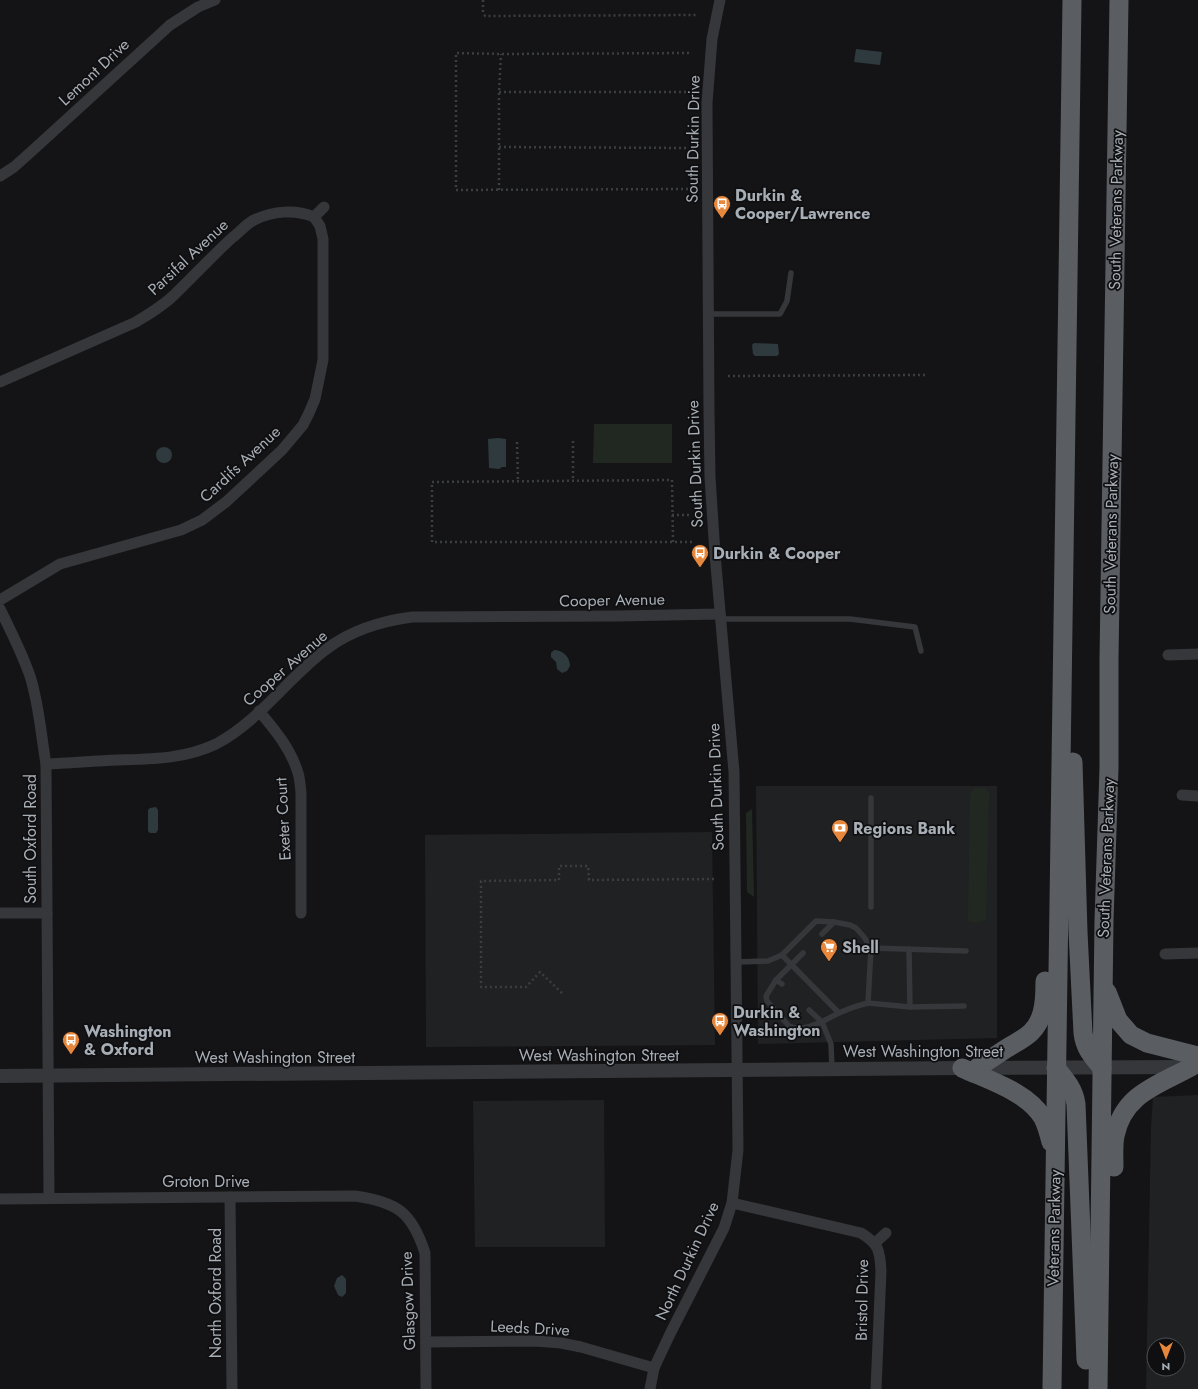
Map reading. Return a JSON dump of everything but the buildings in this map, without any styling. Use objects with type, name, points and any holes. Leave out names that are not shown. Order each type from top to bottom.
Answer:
[{"type":"highway","points":[[1072,0],[1056,1068],[1069,1084],[1076,1104],[1086,1360],[1090,1389]]},
{"type":"highway","name":"South Veterans Parkway","points":[[1102,1068],[1104,921],[1109,768],[1109,636],[1119,0]]},
{"type":"highway","points":[[1063,633],[1073,757],[1078,932],[1083,1033],[1089,1052],[1102,1068],[1098,1389]]},
{"type":"highway","points":[[970,1068],[1019,1042],[1031,1033],[1042,1014],[1044,1003],[1047,856],[1060,806]]},
{"type":"highway","points":[[1104,981],[1118,1020],[1131,1035],[1196,1064]]},
{"type":"highway","points":[[1099,1310],[1112,1270],[1115,1137],[1120,1120],[1127,1107],[1143,1092],[1196,1064]]},
{"type":"highway","points":[[970,1068],[1029,1102],[1043,1118],[1055,1159]]},
{"type":"highway","name":"Veterans Parkway","points":[[1052,1389],[1056,1068]]},
{"type":"street","name":"Lemont Drive","points":[[0,176],[14,167],[170,25],[198,7],[215,0]]},
{"type":"street","name":"South Durkin Drive","points":[[720,0],[712,39],[707,103],[710,477],[720,616],[734,772],[737,1071]]},
{"type":"street","points":[[314,217],[324,207]]},
{"type":"street","name":"Parsifal Avenue","points":[[0,382],[136,322],[154,311],[172,297],[214,254],[254,220],[274,213],[305,213],[314,217]]},
{"type":"street","name":"Cardifs Avenue","points":[[0,600],[60,564],[181,530],[202,520],[226,502],[282,450],[303,425],[315,399],[323,360],[323,239],[320,226],[314,217]]},
{"type":"street","name":"South Oxford Road","points":[[0,609],[21,651],[31,678],[46,764],[48,1076]]},
{"type":"street","name":"Cooper Avenue","points":[[46,764],[171,757],[193,752],[215,744],[244,725],[328,647],[351,634],[372,625],[394,619],[412,617],[720,616]]},
{"type":"street","points":[[1168,655],[1198,654]]},
{"type":"street","name":"Exeter Court","points":[[260,711],[283,742],[292,757],[298,774],[301,792],[301,913]]},
{"type":"street","points":[[1182,795],[1198,796]]},
{"type":"street","points":[[0,914],[47,913]]},
{"type":"street","points":[[1165,954],[1198,954]]},
{"type":"street","name":"West Washington Street","points":[[0,1076],[1102,1068],[1196,1064]]},
{"type":"street","name":"North Durkin Drive","points":[[650,1389],[654,1368],[724,1228],[732,1203],[738,1150],[737,1071]]},
{"type":"street","points":[[48,1076],[48,1198]]},
{"type":"street","name":"Groton Drive","points":[[0,1199],[355,1196],[376,1199],[389,1204],[399,1209],[406,1216]]},
{"type":"street","name":"North Oxford Road","points":[[230,1197],[232,1389]]},
{"type":"street","name":"Bristol Drive","points":[[732,1203],[861,1233],[875,1243],[880,1255],[881,1271],[876,1389]]},
{"type":"street","name":"Glasgow Drive","points":[[406,1216],[413,1224],[425,1253],[426,1389]]},
{"type":"street","points":[[875,1243],[886,1233]]},
{"type":"street","name":"Leeds Drive","points":[[426,1342],[535,1341],[561,1343],[581,1347],[654,1368]]},
{"type":"lane","points":[[708,314],[780,314],[787,301],[791,273]]},
{"type":"lane","points":[[720,616],[850,619],[915,627],[921,651]]},
{"type":"lane","points":[[871,798],[871,906]]},
{"type":"lane","points":[[736,962],[768,961],[782,955],[816,921],[834,922],[856,928],[871,948],[868,1002]]},
{"type":"lane","points":[[822,934],[834,922]]},
{"type":"lane","points":[[871,948],[966,951]]},
{"type":"lane","points":[[910,950],[910,1007]]},
{"type":"lane","points":[[803,953],[776,980],[766,996],[767,1001],[789,1026],[806,1028],[822,1022],[838,1012],[868,1002],[910,1007],[964,1006]]},
{"type":"lane","points":[[782,955],[838,1012]]},
{"type":"lane","points":[[776,980],[782,984]]},
{"type":"lane","points":[[809,1010],[822,1022],[831,1044],[832,1069]]},
{"type":"path","points":[[483,0],[485,16],[696,15]]},
{"type":"path","points":[[688,189],[456,190],[456,53],[691,53]]},
{"type":"path","points":[[499,190],[499,92],[501,54]]},
{"type":"path","points":[[499,92],[688,92]]},
{"type":"path","points":[[499,147],[688,148]]},
{"type":"path","points":[[728,376],[927,375]]},
{"type":"path","points":[[572,441],[573,481]]},
{"type":"path","points":[[517,442],[518,481]]},
{"type":"path","points":[[673,542],[672,480],[432,482],[432,542],[673,542],[694,542]]},
{"type":"path","points":[[672,515],[692,515]]},
{"type":"path","points":[[562,993],[540,972],[526,987],[481,987],[481,881],[559,880],[559,866],[588,866],[589,880],[715,879]]},
{"type":"shaded area","points":[[856,49],[882,52],[880,65],[854,62]]},
{"type":"shaded area","points":[[754,343],[778,344],[779,354],[777,356],[755,356],[753,354],[752,345]]},
{"type":"shaded area","points":[[594,424],[672,424],[672,463],[593,463]]},
{"type":"shaded area","points":[[488,439],[506,439],[506,467],[499,469],[489,468]]},
{"type":"shaded area","points":[[161,447],[167,447],[172,452],[170,461],[167,463],[161,463],[156,458],[156,452]]},
{"type":"shaded area","points":[[554,650],[563,653],[569,660],[570,666],[567,671],[562,673],[557,669],[556,662],[551,657],[551,653]]},
{"type":"shaded area","points":[[756,786],[997,786],[997,1038],[758,1044]]},
{"type":"shaded area","points":[[974,788],[986,788],[989,793],[986,920],[976,923],[968,921],[970,794]]},
{"type":"shaded area","points":[[156,807],[158,810],[158,830],[156,833],[150,833],[148,831],[148,810]]},
{"type":"shaded area","points":[[752,809],[754,897],[747,892],[746,813]]},
{"type":"shaded area","points":[[712,832],[715,1045],[426,1047],[425,835]]},
{"type":"shaded area","points":[[1198,1095],[1198,1389],[1146,1389],[1146,1377],[1186,1377],[1186,1337],[1147,1337],[1151,1128],[1153,1097]]},
{"type":"shaded area","points":[[604,1100],[605,1247],[475,1247],[473,1101]]},
{"type":"shaded area","points":[[342,1275],[346,1279],[346,1293],[342,1297],[338,1295],[334,1286],[337,1278]]},
{"type":"place","name":"Durkin & Cooper/Lawrence","points":[[722,219]]},
{"type":"place","name":"Durkin & Cooper","points":[[700,568]]},
{"type":"place","name":"Regions Bank","points":[[840,843]]},
{"type":"place","name":"Shell","points":[[829,962]]},
{"type":"place","name":"Durkin & Washington","points":[[720,1036]]},
{"type":"place","name":"Washington & Oxford","points":[[71,1055]]}]
